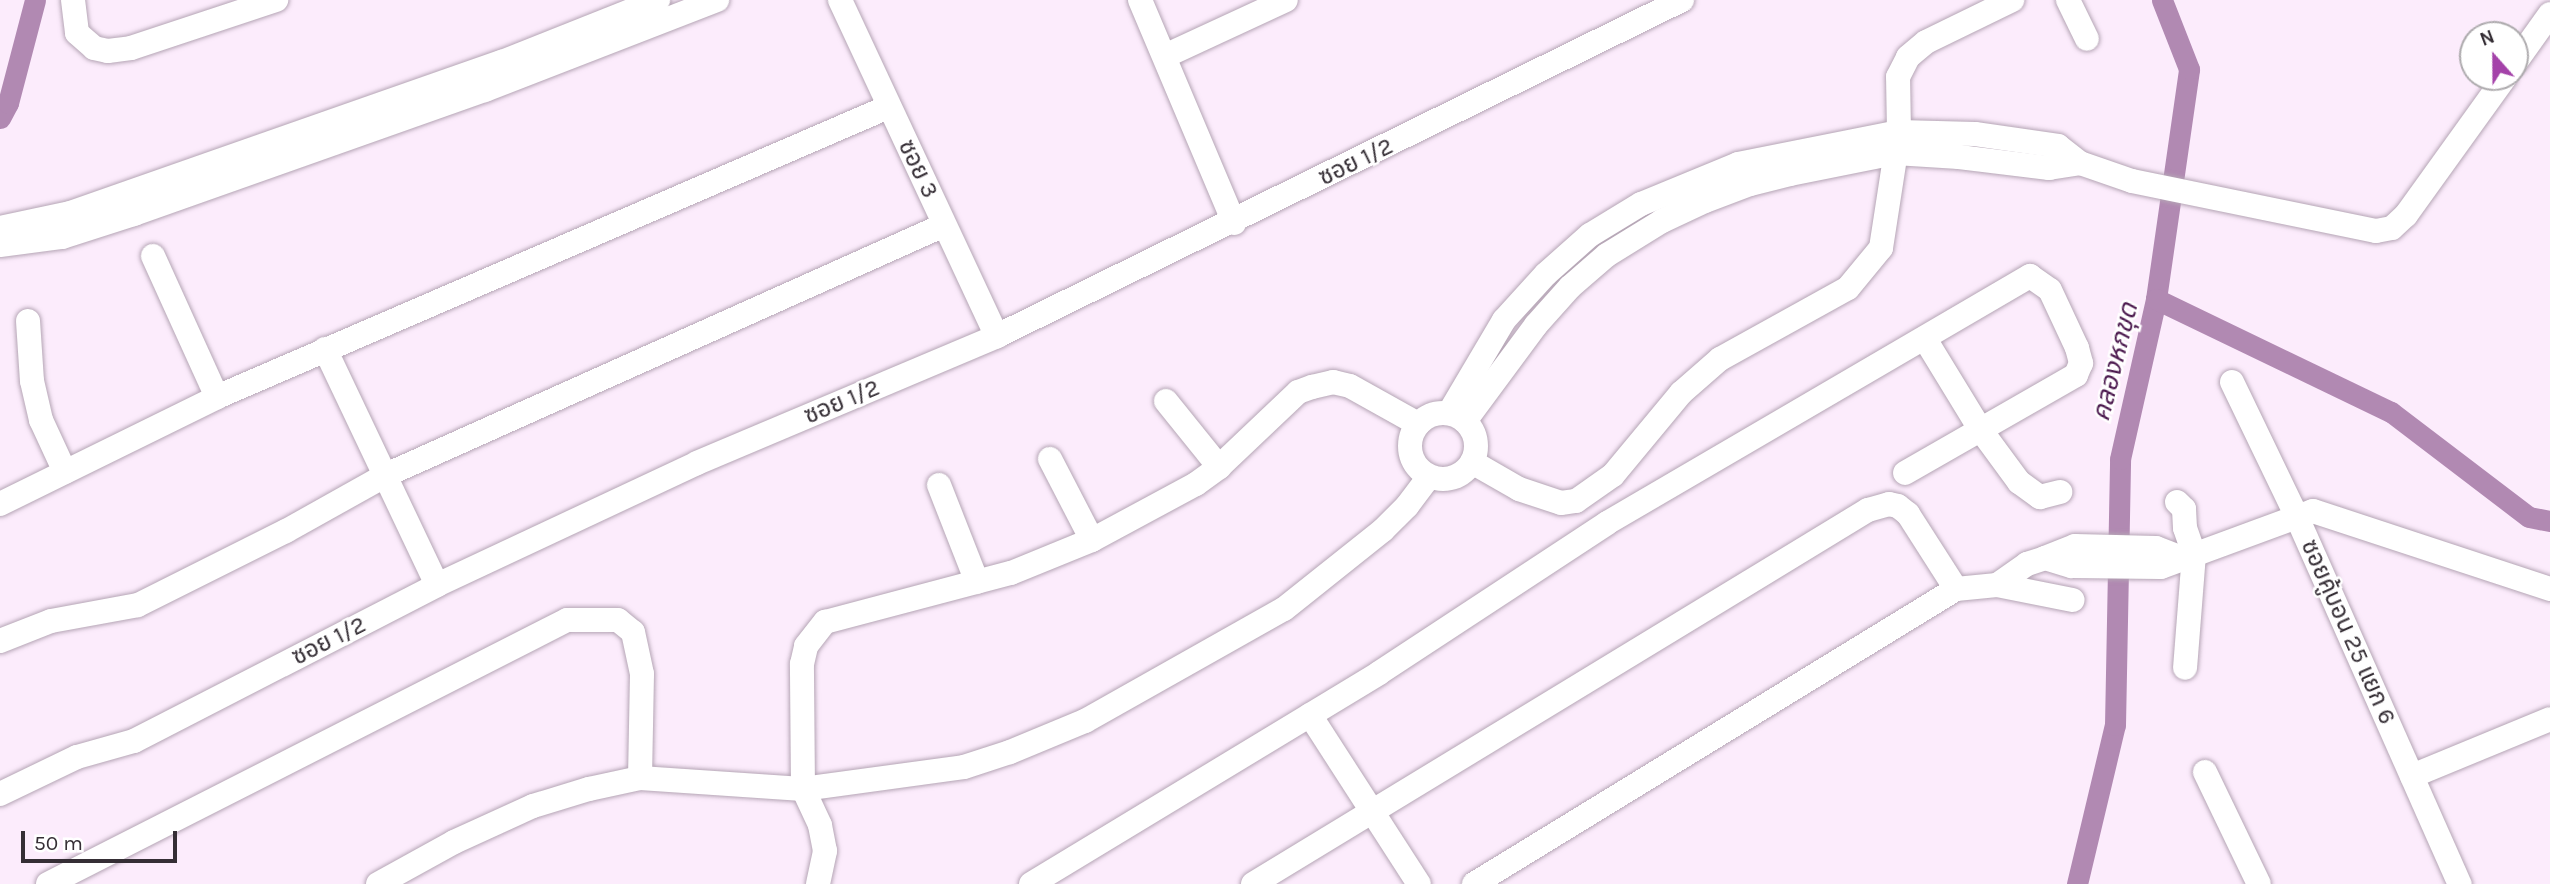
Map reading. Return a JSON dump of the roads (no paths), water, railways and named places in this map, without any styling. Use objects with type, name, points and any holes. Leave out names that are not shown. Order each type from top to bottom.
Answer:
[{"type":"street","points":[[73,0],[77,33],[94,48],[108,51],[131,48],[276,0]]},
{"type":"street","points":[[0,228],[70,213],[502,62],[658,0]]},
{"type":"street","points":[[0,245],[62,237],[134,214],[485,90],[717,0]]},
{"type":"street","name":"ซอย 3","points":[[840,0],[997,336]]},
{"type":"street","points":[[1140,0],[1234,223]]},
{"type":"street","points":[[1165,56],[1286,0]]},
{"type":"street","name":"ซอย 1/2","points":[[0,794],[64,762],[134,741],[437,585],[697,463],[997,336],[1234,223],[1682,0]]},
{"type":"street","points":[[1472,461],[1519,489],[1560,503],[1576,501],[1592,493],[1613,475],[1681,393],[1720,359],[1848,288],[1881,248],[1897,143],[1898,77],[1908,57],[1926,42],[2012,0]]},
{"type":"street","points":[[2068,0],[2087,39]]},
{"type":"street","points":[[2529,43],[2550,14]]},
{"type":"street","points":[[1457,417],[1504,320],[1546,274],[1579,245],[1641,204],[1726,181],[1897,143],[1975,134],[2058,146],[2080,163],[2132,181],[2176,192],[2376,231],[2392,228],[2406,215],[2495,91]]},
{"type":"street","points":[[0,504],[218,397],[325,349],[888,107]]},
{"type":"street","points":[[1457,417],[1570,286],[1596,265],[1726,181]]},
{"type":"street","points":[[0,641],[51,621],[138,605],[286,531],[386,475],[944,225]]},
{"type":"street","points":[[1579,245],[1596,265]]},
{"type":"street","points":[[153,256],[218,397]]},
{"type":"street","points":[[1031,884],[1310,715],[1607,523],[2029,276],[2050,290],[2077,348],[2081,363],[2076,375],[1905,474]]},
{"type":"street","points":[[28,321],[32,381],[38,407],[65,472]]},
{"type":"street","points":[[1925,339],[1980,429],[2019,482],[2040,497],[2060,492]]},
{"type":"street","points":[[325,349],[437,585]]},
{"type":"street","points":[[818,884],[825,851],[820,825],[803,789],[802,664],[813,633],[825,622],[1011,573],[1093,540],[1196,484],[1219,467],[1298,393],[1333,382],[1350,386],[1418,424]]},
{"type":"street","name":"ซอยคู้บอน 25 แยก 6","points":[[2232,382],[2297,517],[2460,884]]},
{"type":"street","points":[[1166,401],[1219,467]]},
{"type":"street","points":[[1432,414],[1457,417],[1475,440],[1472,461],[1454,477],[1429,477],[1417,467],[1410,453],[1410,438],[1418,424],[1432,414]]},
{"type":"street","points":[[1051,459],[1093,540]]},
{"type":"street","points":[[378,884],[454,842],[533,806],[589,789],[640,778],[803,789],[964,766],[1010,752],[1084,721],[1284,610],[1382,530],[1407,506],[1429,477]]},
{"type":"street","points":[[939,485],[977,582]]},
{"type":"street","points":[[2177,502],[2184,509],[2189,556],[2185,668]]},
{"type":"street","points":[[1253,884],[1879,505],[1898,506],[1908,514],[1956,589]]},
{"type":"street","points":[[1997,585],[2026,564],[2045,558],[2189,556],[2313,511],[2550,589]]},
{"type":"street","points":[[1474,884],[1956,589],[1997,585],[2073,600]]},
{"type":"street","points":[[48,884],[566,620],[618,620],[632,632],[642,674],[640,778]]},
{"type":"street","points":[[1310,715],[1419,884]]},
{"type":"street","points":[[2412,776],[2550,719]]},
{"type":"street","points":[[2204,772],[2259,884]]},
{"type":"waterway","points":[[0,118],[8,103],[35,0]]},
{"type":"waterway","points":[[2156,299],[2189,69],[2162,0]]},
{"type":"waterway","name":"คลองหกขุด","points":[[2077,884],[2115,725],[2120,459],[2156,299],[2391,412],[2529,517],[2550,521]]}]
